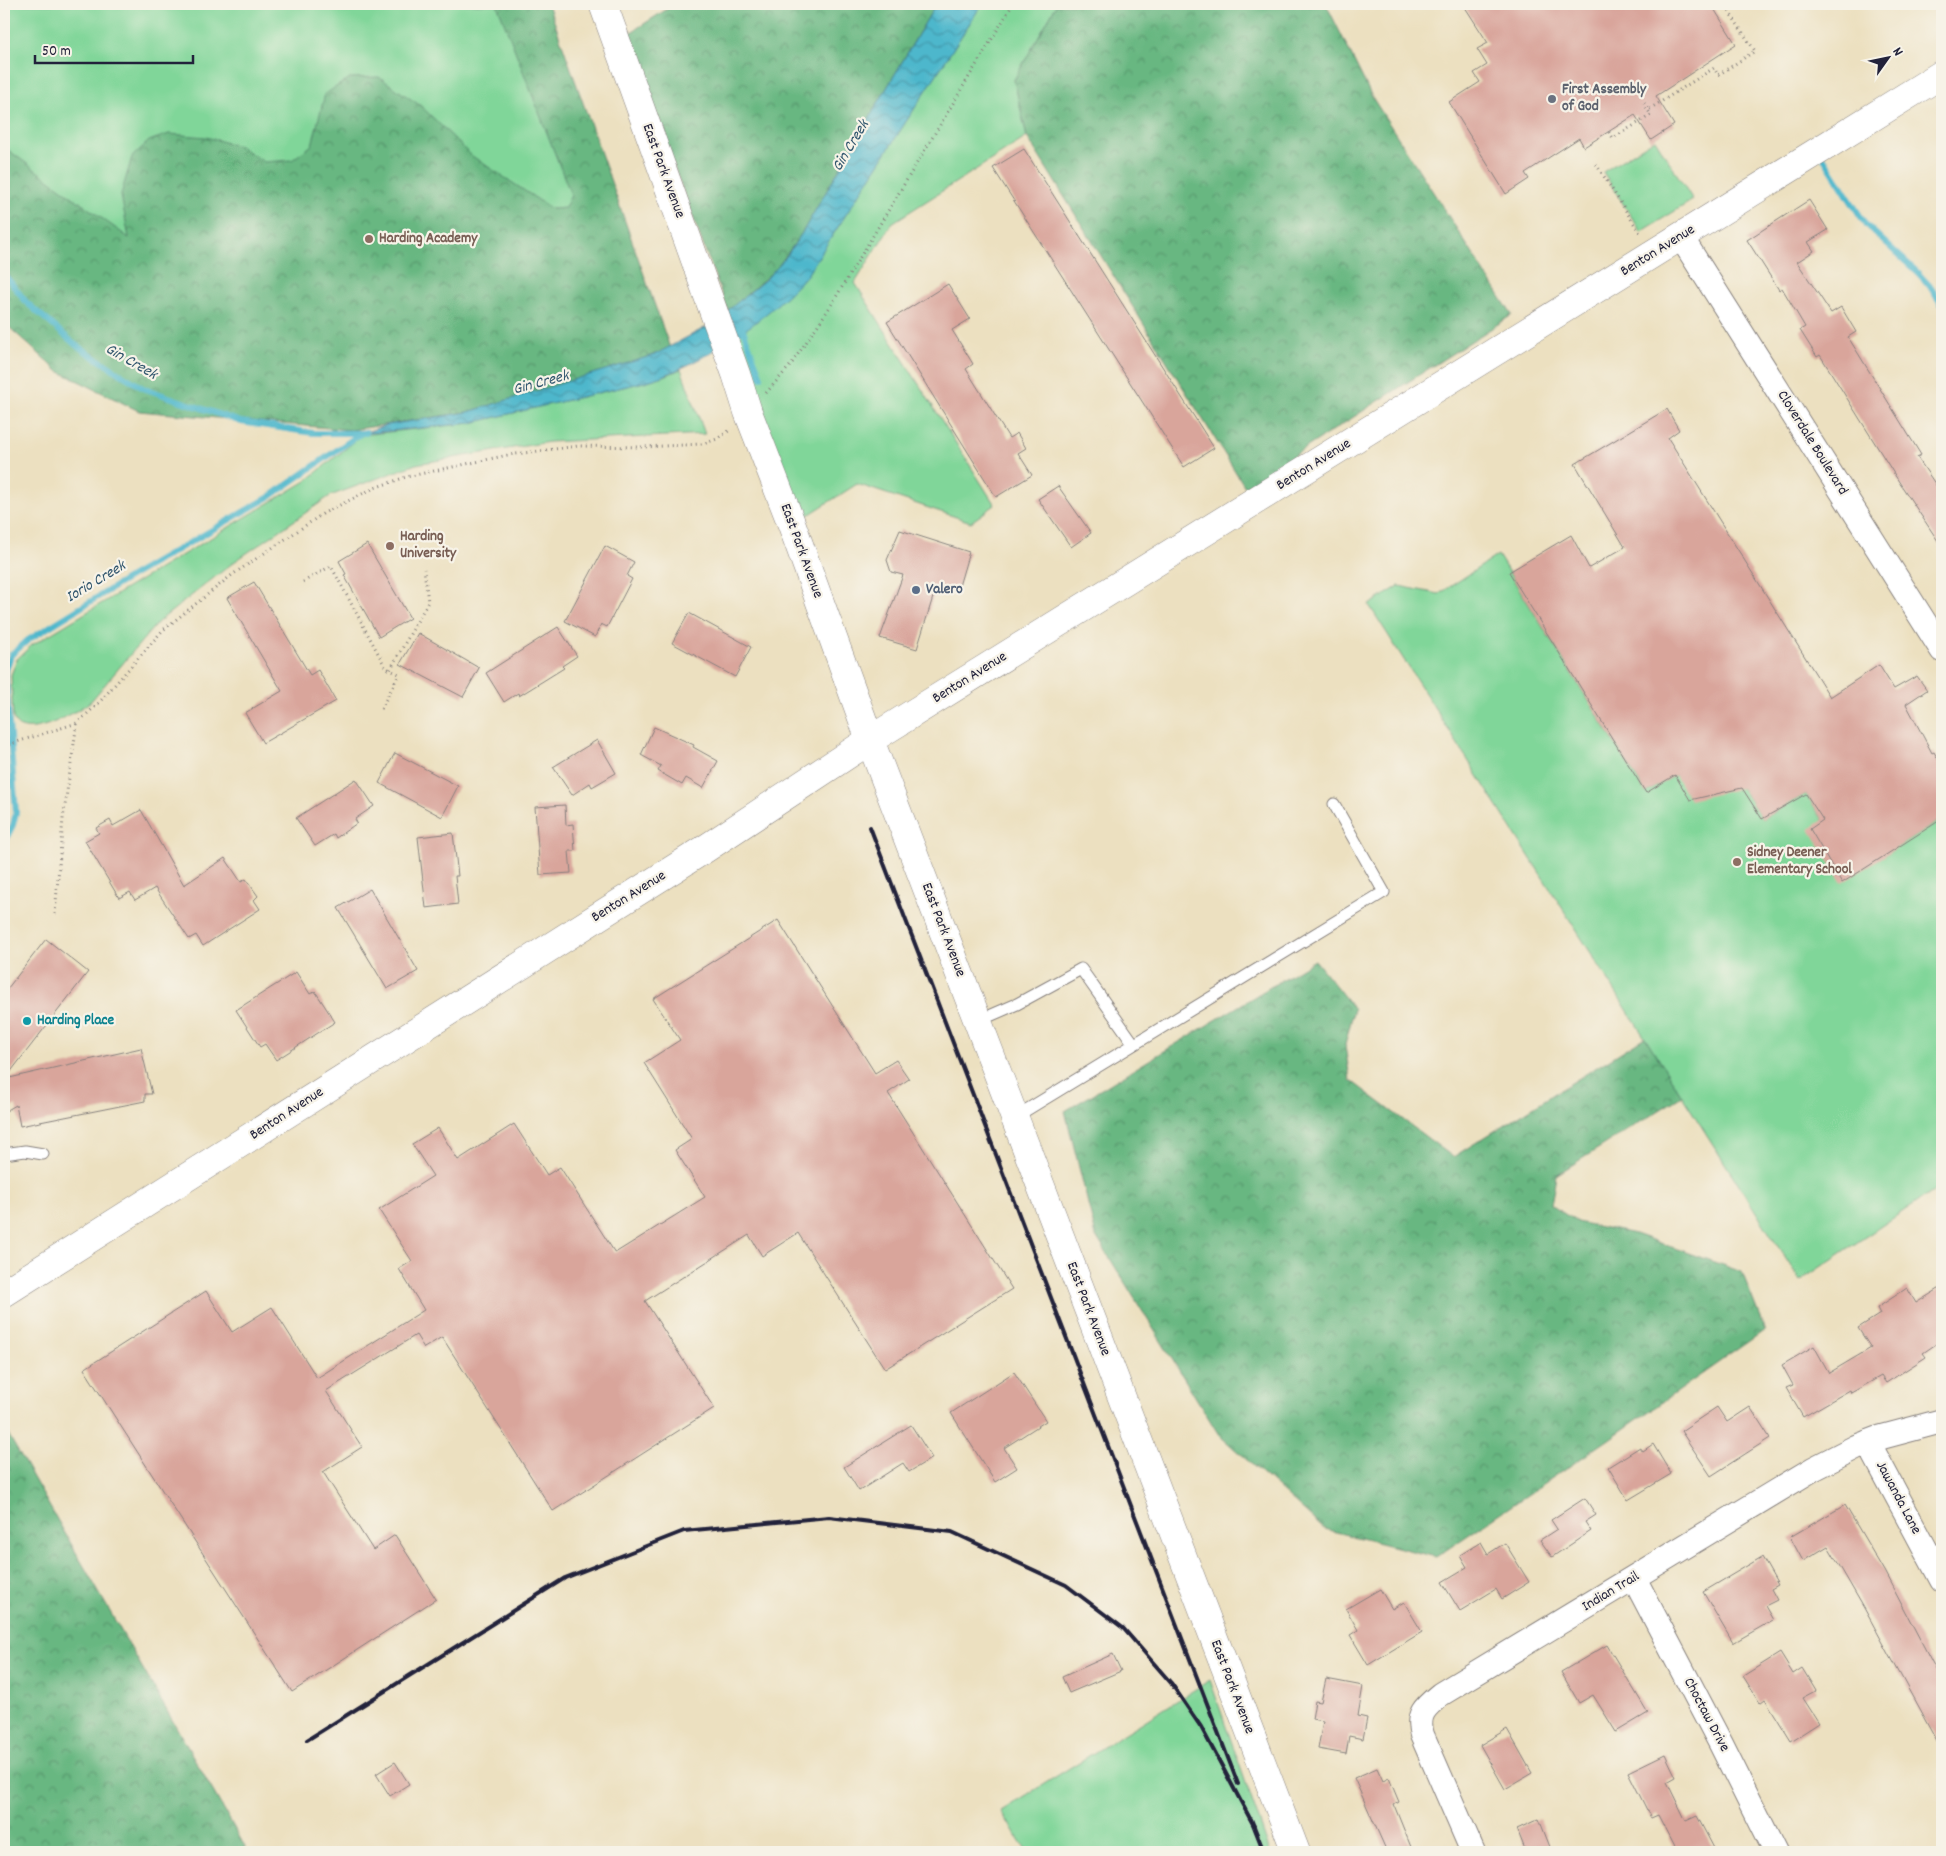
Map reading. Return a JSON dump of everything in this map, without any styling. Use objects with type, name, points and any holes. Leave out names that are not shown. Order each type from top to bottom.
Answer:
[{"type":"street","name":"East Park Avenue","points":[[603,4],[748,412],[792,525],[870,740],[1296,1852]]},
{"type":"street","name":"Benton Avenue","points":[[4,1293],[705,849],[870,740],[1942,74]]},
{"type":"street","name":"Cloverdale Boulevard","points":[[1681,236],[1942,650]]},
{"type":"street","name":"Indian Trail","points":[[1473,1852],[1422,1735],[1419,1724],[1422,1713],[1429,1703],[1813,1469],[1868,1442],[1896,1432],[1942,1421]]},
{"type":"street","name":"Jawanda Lane","points":[[1868,1442],[1942,1580]]},
{"type":"street","name":"Choctaw Drive","points":[[1634,1578],[1722,1744],[1775,1852]]},
{"type":"lane","points":[[1015,1117],[1384,892],[1334,804]]},
{"type":"lane","points":[[978,1021],[1017,1004],[1080,969],[1134,1044]]},
{"type":"lane","points":[[4,1154],[25,1151],[44,1154]]},
{"type":"path","points":[[4,746],[77,723],[97,705],[163,630],[232,575],[324,513],[348,500],[406,477],[534,451],[578,446],[644,447],[703,444],[717,439],[728,432],[790,366],[830,307],[1013,4]]},
{"type":"path","points":[[1648,110],[1714,68],[1718,75],[1754,51],[1724,4]]},
{"type":"path","points":[[1609,132],[1613,138],[1651,114],[1644,103]]},
{"type":"path","points":[[1596,164],[1640,233],[1643,234]]},
{"type":"path","points":[[303,582],[331,566],[386,668],[399,674],[381,709]]},
{"type":"path","points":[[390,670],[428,602],[424,569]]},
{"type":"path","points":[[55,914],[63,819],[77,723]]},
{"type":"green space","name":"Harding Academy","points":[[4,4],[528,4],[644,335],[144,291],[4,152]]},
{"type":"green space","points":[[497,4],[548,4],[670,348],[638,361],[468,412],[351,430],[139,411],[58,371],[10,328],[4,320],[4,147],[129,238],[121,195],[132,157],[149,141],[169,134],[206,137],[239,146],[264,162],[292,160],[312,145],[325,94],[350,78],[379,77],[421,106],[472,156],[552,209],[565,208],[571,195]]},
{"type":"green space","points":[[675,4],[936,4],[802,233],[777,268],[728,311],[625,36]]},
{"type":"green space","points":[[982,4],[1057,4],[1014,80],[1027,137],[892,223],[855,283],[995,505],[971,522],[857,484],[799,521],[737,335],[785,297],[807,275]]},
{"type":"green space","points":[[1057,4],[1326,4],[1372,97],[1512,315],[1245,487],[1027,137],[1014,80]]},
{"type":"green space","points":[[1655,139],[1693,200],[1641,232],[1603,172]]},
{"type":"green space","points":[[681,369],[705,434],[549,442],[416,464],[330,496],[234,562],[158,622],[85,706],[58,721],[38,727],[21,727],[17,725],[13,718],[11,675],[17,659],[32,645],[306,481],[361,436],[471,423],[644,382]]},
{"type":"green space","points":[[1498,555],[1646,793],[1675,775],[1742,788],[1762,819],[1806,794],[1823,820],[1842,882],[1939,821],[1942,827],[1942,1185],[1800,1281],[1369,605],[1399,586],[1439,594]]},
{"type":"green space","points":[[1315,960],[1354,1009],[1345,1045],[1350,1080],[1453,1157],[1645,1037],[1682,1096],[1556,1175],[1551,1205],[1577,1222],[1635,1234],[1742,1272],[1765,1330],[1436,1557],[1324,1529],[1219,1435],[1096,1236],[1065,1111]]},
{"type":"green space","points":[[4,1427],[248,1852],[4,1852]]},
{"type":"green space","points":[[1210,1680],[1270,1852],[1027,1852],[1001,1811]]},
{"type":"water","points":[[936,4],[982,4],[807,275],[773,308],[753,324],[710,353],[688,365],[644,382],[471,423],[360,434],[387,425],[468,412],[654,355],[710,325],[767,278],[785,258],[802,233]]},
{"type":"building","name":"First Assembly of God","points":[[1463,4],[1711,4],[1736,44],[1656,96],[1674,125],[1651,140],[1635,115],[1584,147],[1579,138],[1525,173],[1529,179],[1506,194],[1449,102],[1480,82],[1474,73],[1487,65],[1477,49],[1488,43]]},
{"type":"building","points":[[1024,149],[1214,448],[1184,467],[993,168]]},
{"type":"building","points":[[1809,200],[1828,230],[1808,242],[1814,251],[1797,262],[1831,313],[1841,307],[1856,332],[1848,337],[1921,455],[1917,457],[1942,494],[1942,547],[1820,355],[1817,357],[1800,330],[1805,327],[1782,288],[1779,290],[1747,240]]},
{"type":"building","points":[[948,284],[970,319],[952,330],[973,364],[966,369],[1009,438],[1017,433],[1026,448],[1018,453],[1032,475],[996,497],[887,322]]},
{"type":"building","name":"Sidney Deener Elementary School","points":[[1667,409],[1679,430],[1668,438],[1830,697],[1879,665],[1894,689],[1917,676],[1927,690],[1906,704],[1932,753],[1934,752],[1942,766],[1942,819],[1842,883],[1810,829],[1823,820],[1806,794],[1762,819],[1742,788],[1690,800],[1675,775],[1646,793],[1509,572],[1571,535],[1589,568],[1625,547],[1575,464]]},
{"type":"building","points":[[1058,486],[1091,533],[1071,547],[1038,499]]},
{"type":"building","name":"Valero","points":[[900,530],[969,552],[959,586],[933,597],[917,649],[880,638],[903,575],[891,572],[887,560]]},
{"type":"building","points":[[367,544],[410,618],[379,637],[344,575],[346,574],[339,561]]},
{"type":"building","points":[[605,546],[634,562],[627,576],[632,579],[607,627],[601,624],[595,637],[565,621]]},
{"type":"building","points":[[254,582],[310,675],[318,670],[336,701],[263,743],[245,713],[282,691],[227,598]]},
{"type":"building","points":[[689,613],[751,647],[735,677],[672,643]]},
{"type":"building","points":[[558,627],[577,656],[562,666],[564,668],[519,696],[518,693],[504,702],[486,673]]},
{"type":"building","points":[[418,633],[479,668],[463,697],[400,664]]},
{"type":"building","points":[[654,727],[694,745],[693,747],[718,761],[703,788],[686,778],[682,785],[658,771],[661,766],[641,755]]},
{"type":"building","points":[[597,740],[616,773],[592,787],[590,783],[572,795],[553,767]]},
{"type":"building","points":[[395,753],[458,786],[442,817],[379,783]]},
{"type":"building","points":[[356,779],[374,806],[355,819],[357,823],[336,838],[334,834],[315,846],[296,818]]},
{"type":"building","points":[[565,805],[566,825],[573,824],[575,851],[569,851],[571,873],[540,875],[535,807]]},
{"type":"building","points":[[141,810],[184,885],[225,858],[241,882],[246,879],[258,896],[254,900],[260,909],[203,946],[196,935],[189,939],[155,888],[135,900],[130,892],[119,898],[85,841],[99,833],[96,828],[110,820],[113,826]]},
{"type":"building","points":[[453,833],[458,876],[455,876],[458,904],[426,908],[418,837]]},
{"type":"building","points":[[370,889],[418,971],[387,989],[338,908]]},
{"type":"building","points":[[778,920],[875,1073],[896,1060],[909,1079],[888,1093],[1012,1289],[885,1369],[798,1233],[762,1256],[749,1235],[645,1301],[714,1408],[553,1511],[442,1337],[424,1348],[416,1335],[326,1391],[362,1447],[323,1472],[373,1550],[395,1535],[436,1599],[292,1692],[84,1369],[206,1291],[232,1332],[272,1307],[317,1378],[424,1310],[399,1269],[412,1261],[379,1210],[433,1176],[412,1144],[438,1128],[458,1160],[514,1124],[547,1175],[560,1167],[615,1253],[705,1197],[675,1150],[692,1139],[644,1063],[680,1040],[653,999]]},
{"type":"building","name":"Harding Place","points":[[46,939],[88,972],[5,1079],[141,1048],[152,1094],[145,1094],[145,1101],[20,1126],[16,1105],[4,1112],[4,993]]},
{"type":"building","points":[[296,972],[310,994],[315,991],[335,1022],[276,1060],[265,1044],[260,1047],[236,1010]]},
{"type":"building","points":[[1942,1287],[1942,1340],[1923,1353],[1926,1357],[1886,1383],[1881,1376],[1851,1393],[1850,1390],[1803,1417],[1786,1388],[1793,1385],[1782,1365],[1814,1346],[1829,1373],[1871,1348],[1858,1328],[1880,1314],[1877,1308],[1907,1288],[1916,1303]]},
{"type":"building","points":[[1014,1372],[1046,1421],[1004,1448],[1017,1468],[995,1482],[951,1413]]},
{"type":"building","points":[[1717,1407],[1727,1422],[1750,1407],[1770,1438],[1711,1476],[1681,1431]]},
{"type":"building","points":[[911,1425],[932,1458],[909,1472],[903,1463],[859,1491],[844,1467]]},
{"type":"building","points":[[1653,1444],[1671,1474],[1628,1500],[1608,1467],[1640,1447],[1643,1451]]},
{"type":"building","points":[[1585,1498],[1596,1515],[1585,1522],[1591,1531],[1552,1557],[1540,1540],[1557,1529],[1551,1520]]},
{"type":"building","points":[[1845,1505],[1884,1571],[1942,1681],[1942,1751],[1828,1546],[1803,1561],[1790,1537]]},
{"type":"building","points":[[1481,1542],[1488,1554],[1505,1543],[1529,1582],[1502,1599],[1496,1589],[1460,1611],[1442,1582],[1467,1567],[1460,1555]]},
{"type":"building","points":[[1762,1557],[1778,1585],[1771,1589],[1777,1600],[1765,1606],[1773,1620],[1733,1643],[1703,1592]]},
{"type":"building","points":[[1380,1589],[1392,1609],[1404,1602],[1422,1632],[1368,1665],[1350,1635],[1358,1630],[1346,1609]]},
{"type":"building","points":[[1607,1645],[1648,1713],[1616,1732],[1593,1695],[1579,1703],[1561,1672]]},
{"type":"building","points":[[1780,1653],[1793,1674],[1802,1668],[1816,1691],[1803,1698],[1819,1723],[1791,1741],[1765,1699],[1760,1703],[1743,1676]]},
{"type":"building","points":[[1113,1654],[1121,1671],[1069,1693],[1062,1677]]},
{"type":"building","points":[[1326,1679],[1363,1686],[1358,1716],[1367,1718],[1363,1739],[1349,1736],[1346,1754],[1318,1749],[1323,1721],[1312,1719],[1315,1701],[1321,1702]]},
{"type":"building","points":[[1507,1729],[1532,1773],[1505,1789],[1480,1745]]},
{"type":"building","points":[[1665,1754],[1676,1777],[1667,1782],[1686,1821],[1697,1816],[1716,1852],[1677,1852],[1658,1815],[1651,1818],[1628,1772]]},
{"type":"building","points":[[395,1762],[409,1784],[390,1796],[376,1774]]},
{"type":"building","points":[[1377,1768],[1383,1781],[1389,1778],[1399,1802],[1394,1805],[1413,1852],[1387,1852],[1354,1778]]},
{"type":"building","points":[[1539,1819],[1552,1852],[1526,1852],[1517,1829]]},
{"type":"waterway","points":[[1823,157],[1866,225],[1917,272],[1929,285],[1942,305]]},
{"type":"waterway","name":"Gin Creek","points":[[4,274],[27,303],[77,346],[143,388],[241,422],[313,433],[366,433]]},
{"type":"waterway","points":[[740,322],[761,377]]},
{"type":"waterway","name":"Iorio Creek","points":[[4,843],[13,825],[16,812],[5,673],[11,655],[28,640],[135,574],[271,496],[360,434]]},
{"type":"railway","points":[[870,827],[1238,1784]]},
{"type":"railway","points":[[307,1740],[565,1578],[684,1531],[829,1517],[952,1532],[1066,1585],[1123,1628],[1171,1683],[1201,1727],[1254,1826]]},
{"type":"railway","points":[[1251,1819],[1264,1852]]},
{"type":"place","name":"First Assembly of God","points":[[1552,99]]},
{"type":"place","name":"Harding Academy","points":[[369,239]]},
{"type":"place","name":"Harding University","points":[[390,546]]},
{"type":"place","name":"Valero","points":[[916,590]]},
{"type":"place","name":"Sidney Deener Elementary School","points":[[1737,862]]},
{"type":"place","name":"Harding Place","points":[[27,1021]]}]
